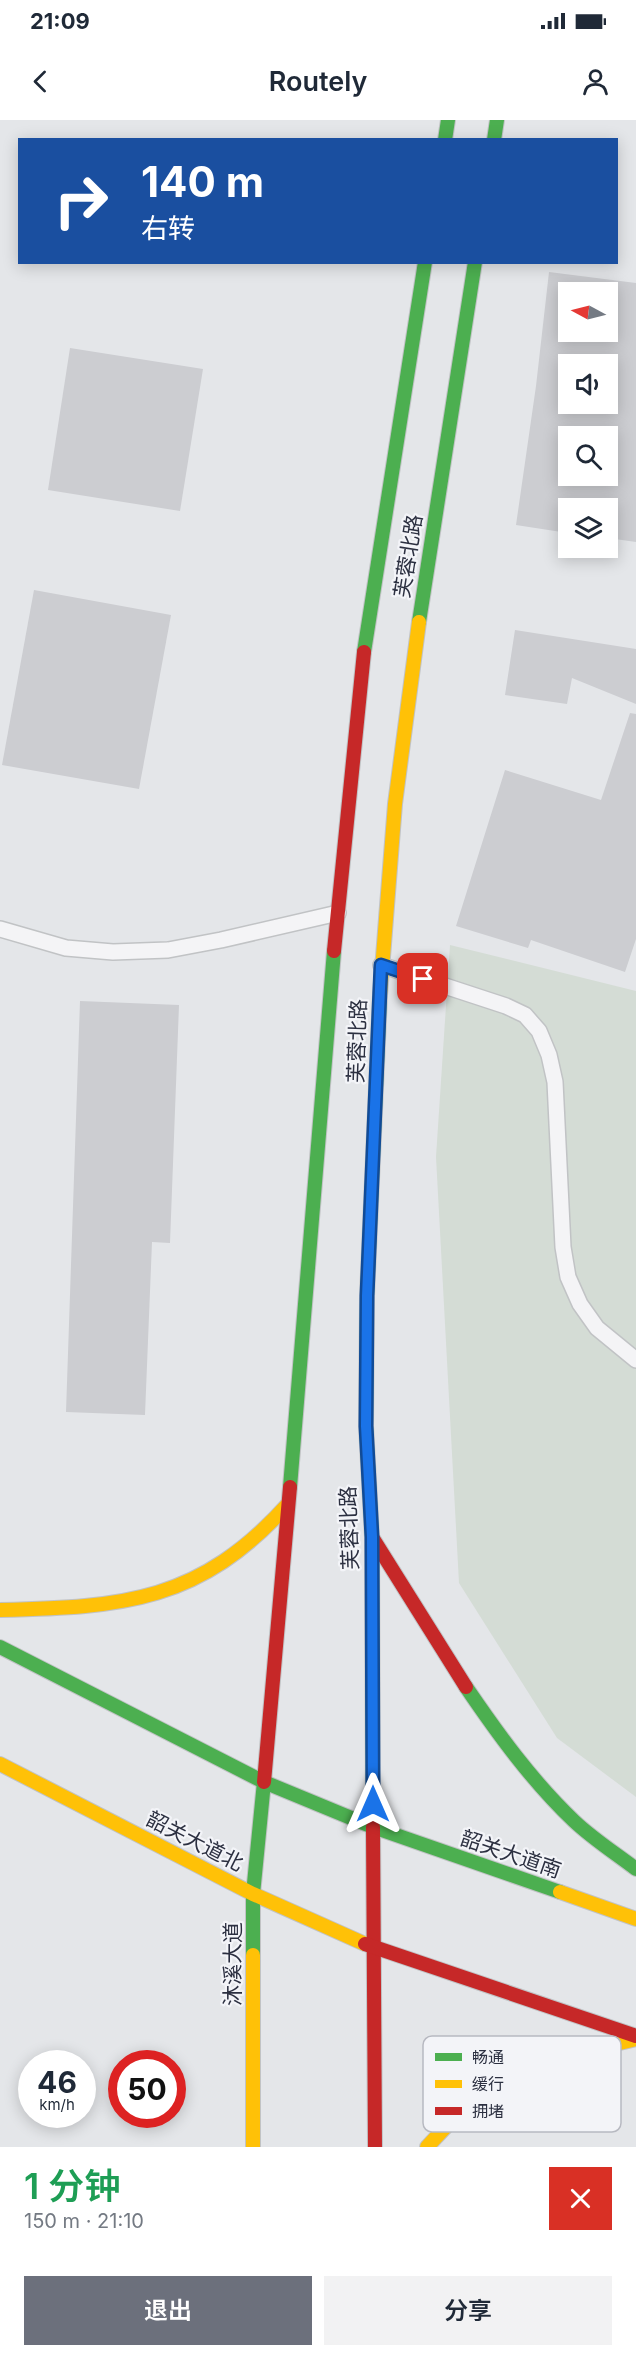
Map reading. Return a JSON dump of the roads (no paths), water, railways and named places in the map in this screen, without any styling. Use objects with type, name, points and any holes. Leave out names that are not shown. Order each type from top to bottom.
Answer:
[{"type":"main road","points":[[444,138],[448,120]]},
{"type":"main road","points":[[494,138],[497,120]]},
{"type":"main road","name":"芙蓉北路","points":[[264,1782],[338,913],[363,657],[425,264]]},
{"type":"main road","name":"芙蓉北路","points":[[373,1827],[372,1537],[366,1426],[367,1296],[381,965],[395,804],[412,668],[475,264]]},
{"type":"main road","points":[[0,1610],[101,1606],[190,1582],[226,1561],[255,1539],[288,1504]]},
{"type":"main road","points":[[372,1537],[473,1700],[511,1750],[572,1819],[636,1869]]},
{"type":"main road","points":[[0,1647],[264,1782],[373,1827],[375,2147]]},
{"type":"main road","name":"韶关大道北","points":[[0,1764],[253,1894],[374,1948]]},
{"type":"main road","name":"沐溪大道","points":[[253,2147],[253,1894],[264,1782]]},
{"type":"main road","name":"韶关大道南","points":[[373,1827],[636,1919]]},
{"type":"main road","points":[[374,1948],[636,2038]]},
{"type":"main road","points":[[621,2042],[636,2038]]},
{"type":"main road","points":[[427,2147],[441,2132]]},
{"type":"lane","points":[[0,929],[66,948],[113,952],[179,948],[338,913]]},
{"type":"lane","points":[[381,965],[506,1006],[525,1016],[539,1031],[549,1054],[555,1082],[563,1247],[568,1277],[580,1304],[597,1328],[636,1360]]}]
